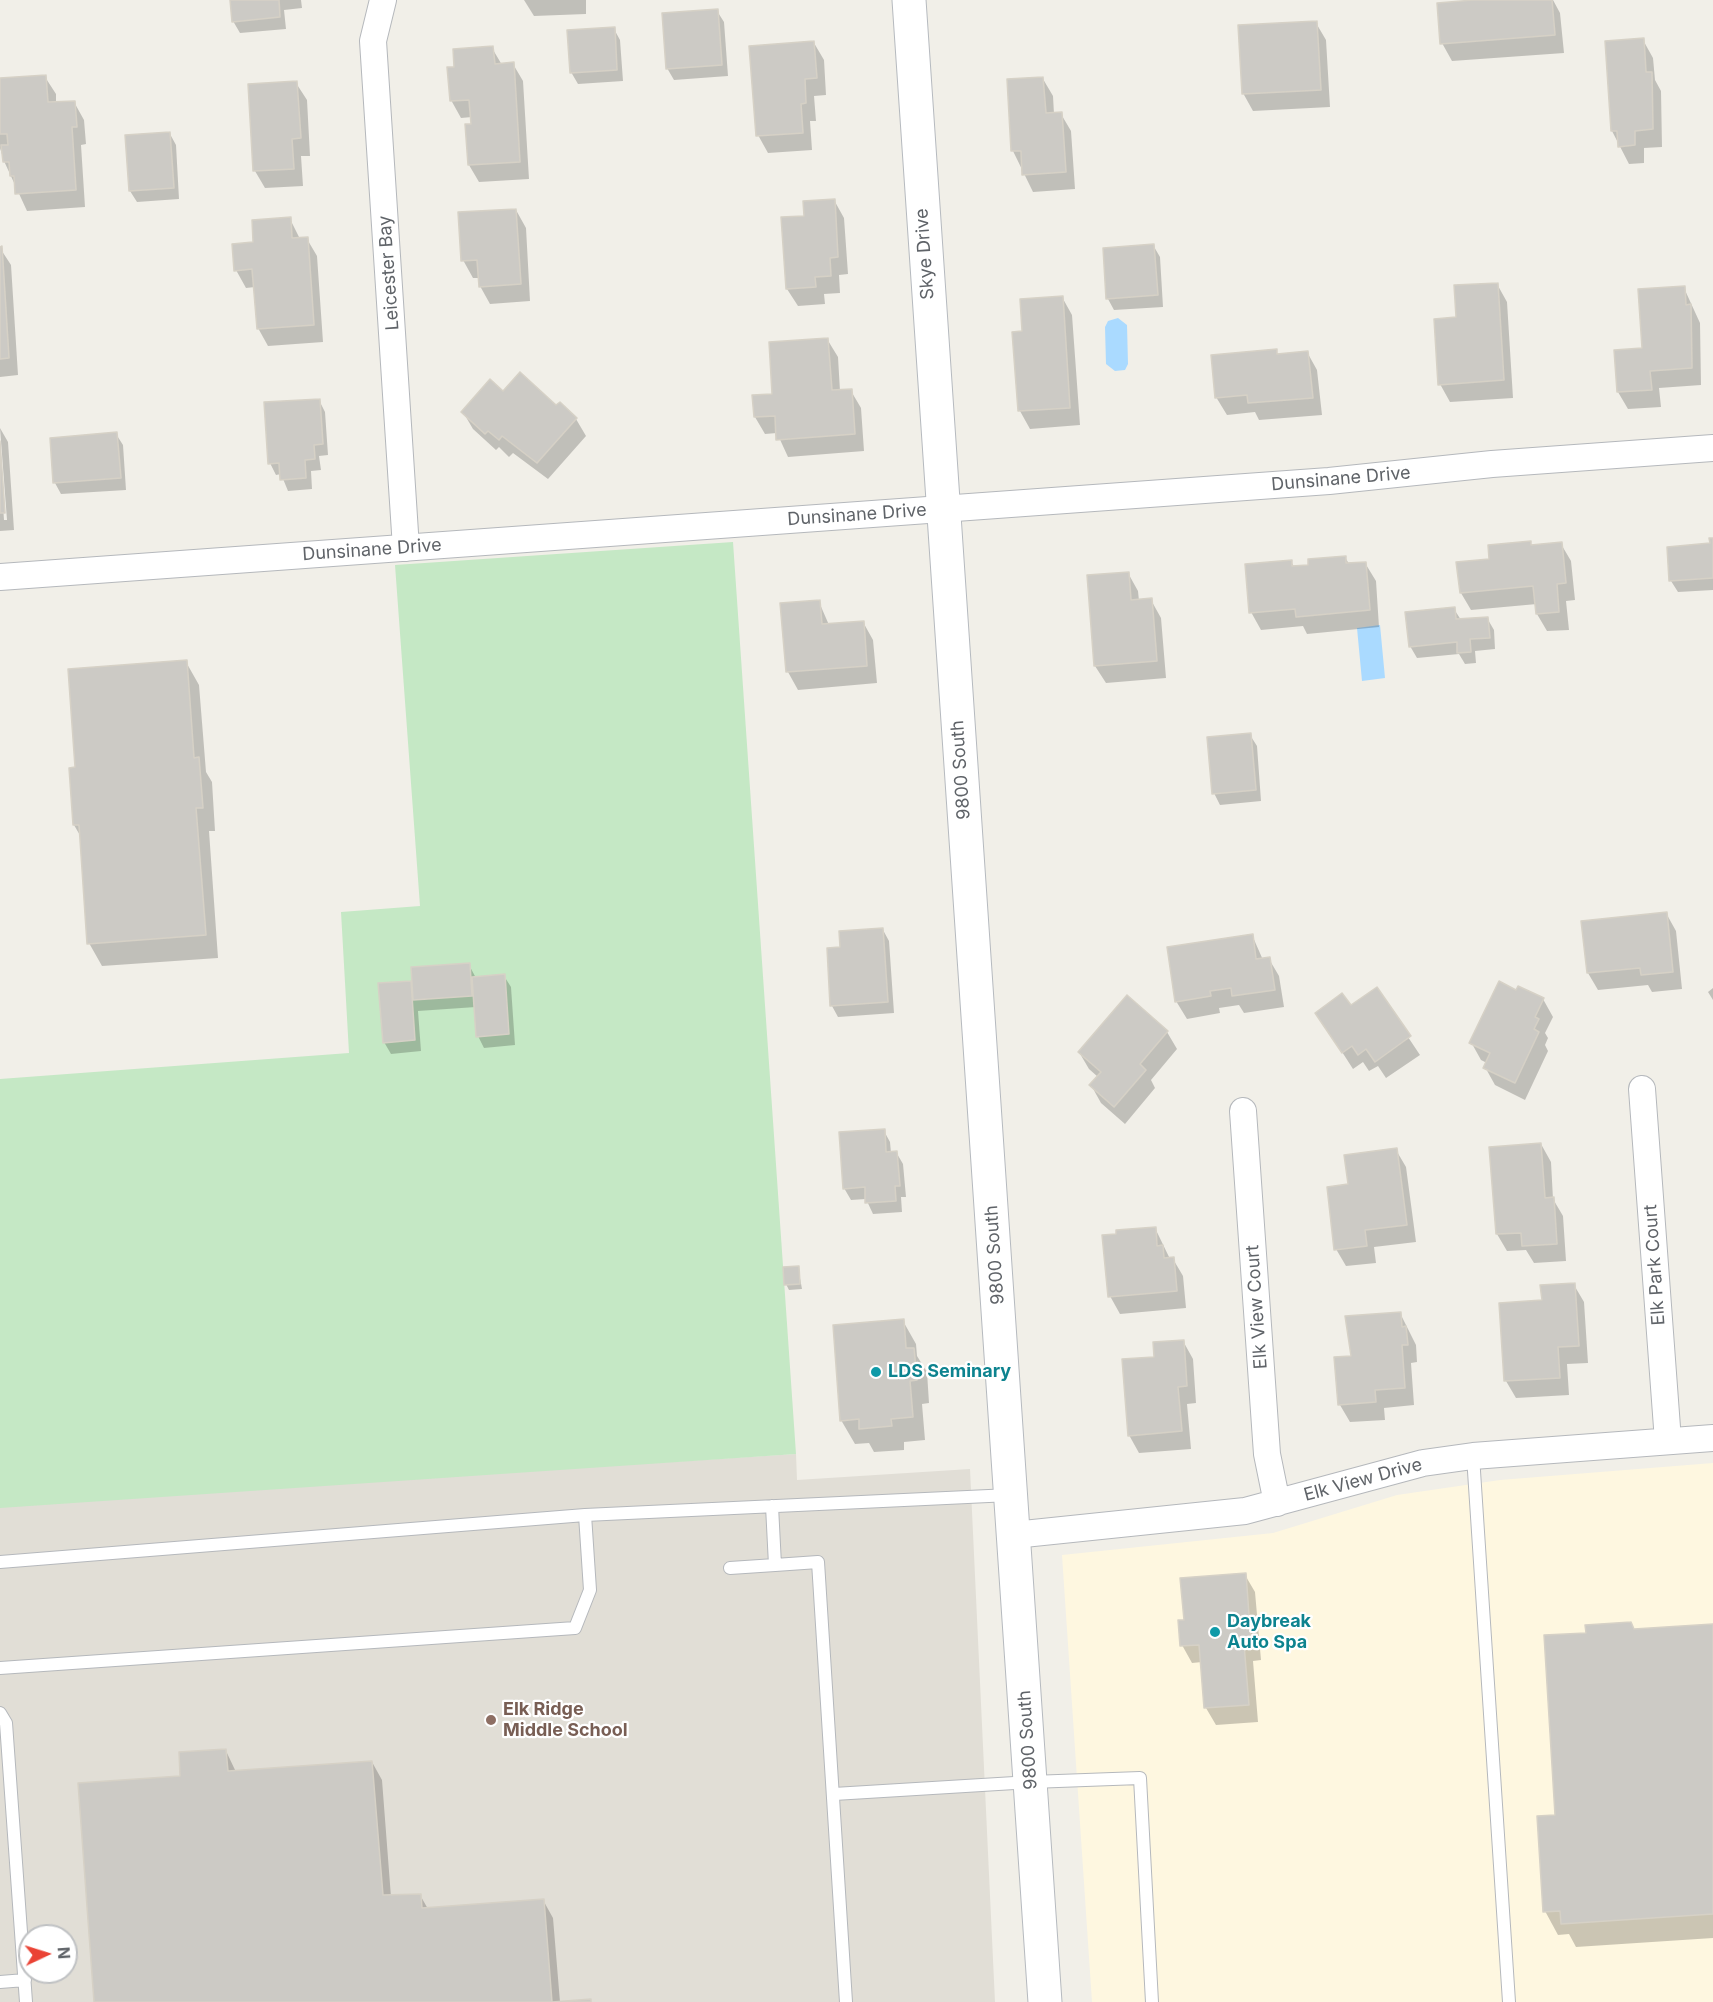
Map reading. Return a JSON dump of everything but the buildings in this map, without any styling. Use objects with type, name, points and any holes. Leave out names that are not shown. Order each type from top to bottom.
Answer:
[{"type":"main road","name":"Skye Drive","points":[[909,0],[942,509]]},
{"type":"main road","name":"9800 South","points":[[942,509],[1012,1496],[1045,2002]]},
{"type":"street","name":"Leicester Bay","points":[[383,0],[373,41],[406,548]]},
{"type":"street","name":"Dunsinane Drive","points":[[0,577],[1329,481],[1492,464],[1713,448]]},
{"type":"street","name":"Elk Park Court","points":[[1642,1089],[1668,1441]]},
{"type":"street","name":"Elk View Court","points":[[1243,1111],[1267,1454],[1277,1503]]},
{"type":"street","name":"Elk View Drive","points":[[1014,1535],[1212,1517],[1277,1503],[1423,1463],[1473,1456],[1713,1438]]},
{"type":"lane","points":[[1473,1456],[1509,2002]]},
{"type":"lane","points":[[0,1562],[585,1515],[1012,1496]]},
{"type":"lane","points":[[772,1506],[775,1565]]},
{"type":"lane","points":[[0,1668],[575,1628],[590,1590],[585,1515]]},
{"type":"lane","points":[[730,1568],[818,1562],[846,2002]]},
{"type":"lane","points":[[0,1713],[6,1723],[21,1924]]},
{"type":"lane","points":[[834,1794],[1140,1778],[1152,2002]]},
{"type":"lane","points":[[0,1982],[18,1981]]},
{"type":"lane","points":[[25,1984],[26,2002]]},
{"type":"shaded area","name":"Elk Ridge Middle School","points":[[796,1454],[797,1480],[970,1469],[995,2002],[0,2002],[0,1504]]},
{"type":"shaded area","points":[[1713,1463],[1713,2002],[1092,2002],[1062,1555],[1273,1533],[1397,1495],[1500,1480]]},
{"type":"green space","points":[[733,542],[796,1454],[0,1508],[0,1079],[349,1053],[341,912],[420,906],[395,565]]},
{"type":"water","points":[[1118,318],[1127,325],[1128,364],[1125,370],[1115,371],[1106,364],[1105,327],[1108,321]]},
{"type":"water","points":[[1380,625],[1385,678],[1362,681],[1357,628]]},
{"type":"place","name":"LDS Seminary","points":[[876,1372]]},
{"type":"place","name":"Daybreak Auto Spa","points":[[1215,1632]]},
{"type":"place","name":"Elk Ridge Middle School","points":[[491,1720]]}]
